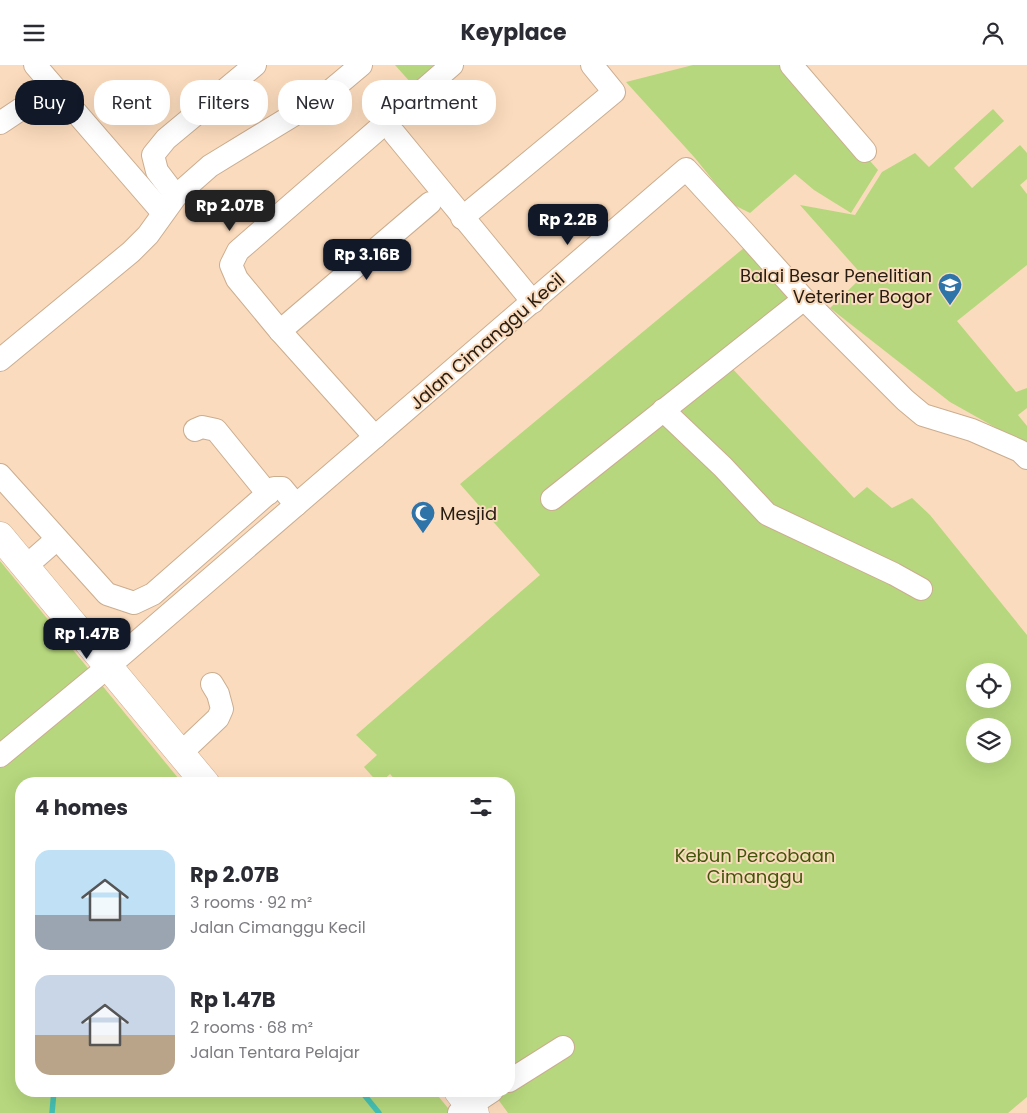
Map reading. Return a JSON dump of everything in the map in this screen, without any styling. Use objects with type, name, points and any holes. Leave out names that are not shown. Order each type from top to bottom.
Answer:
[{"type":"main road","points":[[0,536],[200,777]]},
{"type":"street","points":[[35,65],[170,205]]},
{"type":"street","points":[[170,205],[153,155],[166,139],[255,65]]},
{"type":"street","points":[[0,360],[131,252],[148,235],[170,205],[210,166],[323,97],[361,65]]},
{"type":"street","points":[[375,437],[280,331],[237,279],[232,265],[238,251],[452,65]]},
{"type":"street","points":[[462,218],[614,92],[592,65]]},
{"type":"street","points":[[791,65],[865,151]]},
{"type":"street","points":[[0,123],[15,113]]},
{"type":"street","points":[[394,133],[532,301]]},
{"type":"street","name":"Jalan Cimanggu Kecil","points":[[0,756],[109,666],[686,169],[804,299],[905,400],[923,415],[972,430],[1020,451],[1027,458]]},
{"type":"street","points":[[280,331],[430,203]]},
{"type":"street","points":[[552,499],[804,299]]},
{"type":"street","points":[[663,410],[723,467],[767,515],[921,589]]},
{"type":"street","points":[[195,430],[202,427],[216,430],[268,494]]},
{"type":"street","points":[[0,475],[107,594],[134,603],[153,594],[274,488],[282,488],[296,505]]},
{"type":"street","points":[[25,567],[58,539]]},
{"type":"street","points":[[181,753],[218,718],[222,709],[218,694],[212,684]]},
{"type":"street","points":[[515,1077],[564,1047]]},
{"type":"street","points":[[465,1106],[481,1097]]},
{"type":"green space","points":[[395,65],[435,65],[417,80],[408,80]]},
{"type":"green space","points":[[693,65],[785,65],[878,170],[851,213],[814,190],[795,174],[750,213],[732,204],[695,158],[626,82]]},
{"type":"green space","points":[[993,109],[1004,121],[954,168],[972,188],[1020,145],[1027,153],[1027,179],[1020,185],[1027,194],[1027,265],[957,321],[1016,392],[1027,388],[1027,408],[1018,415],[1027,426],[1027,441],[1016,439],[950,402],[830,308],[863,276],[800,205],[855,215],[882,172],[915,153],[929,167]]},
{"type":"green space","name":"Kebun Percobaan Cimanggu","points":[[745,247],[796,306],[729,365],[854,498],[867,487],[892,508],[912,498],[930,515],[1027,635],[1027,1097],[1008,1113],[508,1113],[496,1097],[515,1097],[515,777],[393,777],[390,774],[387,777],[373,777],[364,767],[377,755],[356,735],[540,575],[460,484]]},
{"type":"green space","points":[[0,561],[177,777],[15,777],[15,1097],[439,1097],[452,1113],[0,1113]]},
{"type":"waterway","points":[[52,1113],[53,1097]]},
{"type":"waterway","points":[[366,1097],[379,1113]]},
{"type":"place","name":"Balai Besar Penelitian Veteriner Bogor","points":[[950,306]]},
{"type":"place","name":"Mesjid","points":[[423,534]]}]
